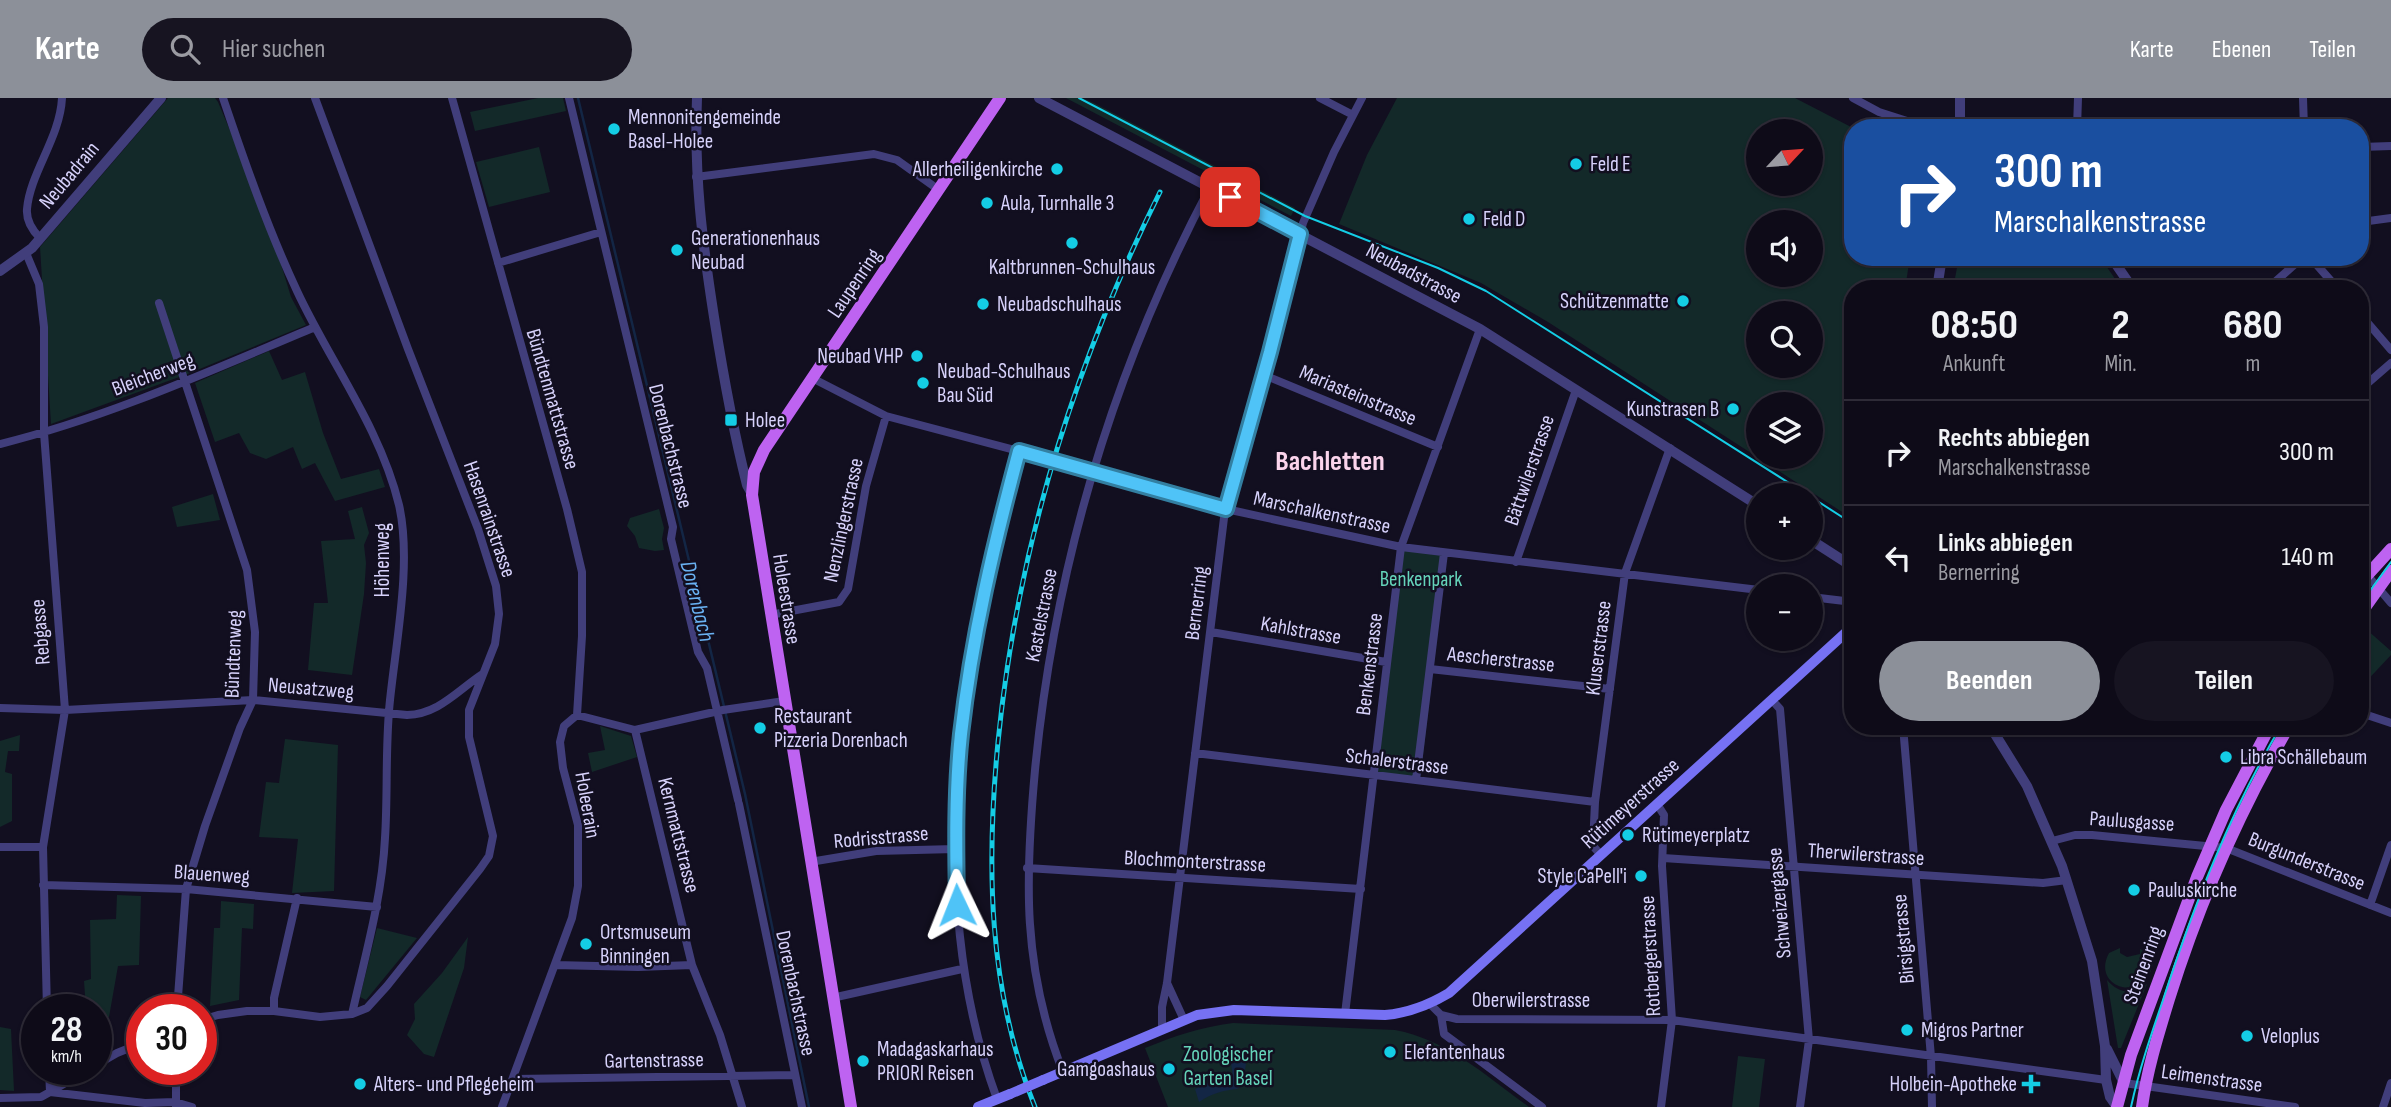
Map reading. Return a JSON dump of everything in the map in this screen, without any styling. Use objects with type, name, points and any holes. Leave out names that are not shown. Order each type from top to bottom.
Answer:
[{"type":"main road","name":"Laupenring","points":[[752,495],[754,472],[764,450],[1000,98]]},
{"type":"main road","name":"Holeestrasse","points":[[752,495],[832,998],[852,1107]]},
{"type":"main road","points":[[2369,569],[2391,548]]},
{"type":"main road","points":[[2369,601],[2391,571]]},
{"type":"main road","name":"Rütimeyerstrasse","points":[[1430,1004],[1449,993],[1844,634]]},
{"type":"main road","name":"Steinenring","points":[[2117,1107],[2131,1055],[2209,848],[2265,735]]},
{"type":"main road","name":"Steinenring","points":[[2142,1107],[2150,1060],[2181,962],[2226,848],[2259,778],[2284,735]]},
{"type":"main road","points":[[978,1107],[1002,1100],[1197,1015],[1234,1010],[1397,1014],[1430,1004]]},
{"type":"street","points":[[40,238],[28,222],[27,210],[56,132],[62,98]]},
{"type":"street","name":"Neubadrain","points":[[0,271],[26,253],[40,238],[161,98]]},
{"type":"street","name":"Höhenweg","points":[[223,98],[257,195],[296,290],[367,423],[399,507],[402,526],[403,571],[389,712],[385,840],[377,907],[352,1014]]},
{"type":"street","name":"Hasenrainstrasse","points":[[315,98],[473,517],[496,586],[499,614],[495,644],[469,710],[469,737],[493,836],[489,856],[387,986],[367,1008],[352,1014]]},
{"type":"street","name":"Bündtenmattstrasse","points":[[452,98],[567,509],[582,572],[578,715]]},
{"type":"street","name":"Dorenbachstrasse","points":[[569,98],[673,527],[671,539],[698,652],[708,668],[723,710],[739,802],[802,1107]]},
{"type":"street","name":"Holeestrasse","points":[[697,98],[696,177],[704,249],[736,444],[752,495]]},
{"type":"street","name":"Neubadstrasse","points":[[1039,98],[1480,329],[1746,498]]},
{"type":"street","points":[[1320,98],[1353,115]]},
{"type":"street","name":"Bernerring","points":[[1162,1030],[1162,1007],[1226,509],[1300,234],[1334,152],[1362,98]]},
{"type":"street","points":[[1853,98],[1879,112],[1900,119]]},
{"type":"street","points":[[1960,98],[1960,119]]},
{"type":"street","points":[[2077,119],[2078,98]]},
{"type":"street","points":[[2302,98],[2303,119]]},
{"type":"street","points":[[2369,147],[2391,146]]},
{"type":"street","points":[[696,177],[874,154],[897,160],[939,190]]},
{"type":"street","name":"Kastelstrasse","points":[[1063,1072],[1044,1012],[1033,964],[1028,920],[1027,868],[1038,743],[1050,651],[1092,472],[1143,330],[1181,243],[1210,187]]},
{"type":"street","points":[[2369,221],[2391,218]]},
{"type":"street","points":[[498,263],[601,232]]},
{"type":"street","name":"Rebgasse","points":[[26,253],[39,284],[44,327],[44,433],[65,710],[43,847],[46,994]]},
{"type":"street","points":[[2277,280],[2293,266]]},
{"type":"street","points":[[2318,266],[2330,280]]},
{"type":"street","name":"Bündtenweg","points":[[159,303],[247,570],[255,625],[253,700],[205,826],[187,889],[178,994]]},
{"type":"street","points":[[2369,324],[2391,350]]},
{"type":"street","name":"Bleicherweg","points":[[0,444],[44,433],[184,382],[315,327]]},
{"type":"street","name":"Benkenstrasse","points":[[1345,1014],[1401,547],[1480,329]]},
{"type":"street","points":[[2369,382],[2391,363]]},
{"type":"street","name":"Mariasteinstrasse","points":[[1264,375],[1438,447]]},
{"type":"street","name":"Marschalkenstrasse","points":[[812,379],[886,416],[1226,509],[1401,547],[1746,588]]},
{"type":"street","name":"Bättwilerstrasse","points":[[1516,562],[1576,390]]},
{"type":"street","name":"Nenzlingerstrasse","points":[[770,615],[839,602],[848,589],[866,486],[886,416]]},
{"type":"street","name":"Kluserstrasse","points":[[1601,855],[1593,846],[1595,802],[1625,573],[1670,449]]},
{"type":"street","points":[[1002,1100],[975,1031],[962,969],[956,849],[961,734],[971,662],[993,547],[1019,451]]},
{"type":"street","points":[[1823,548],[1844,561]]},
{"type":"street","points":[[1416,780],[1444,553]]},
{"type":"street","points":[[2369,580],[2391,603]]},
{"type":"street","points":[[1823,598],[1844,601]]},
{"type":"street","name":"Kahlstrasse","points":[[1211,632],[1386,662]]},
{"type":"street","name":"Aescherstrasse","points":[[1430,669],[1611,689]]},
{"type":"street","name":"Neusatzweg","points":[[0,708],[65,710],[253,700],[422,715],[443,704],[481,675]]},
{"type":"street","name":"Schweizergasse","points":[[1772,700],[1780,709],[1809,1040],[1800,1107]]},
{"type":"street","points":[[578,715],[635,730],[723,710],[784,701]]},
{"type":"street","name":"Holeerain","points":[[502,1107],[569,927],[578,886],[578,825],[563,768],[560,742],[564,726],[578,715]]},
{"type":"street","points":[[2369,716],[2391,723]]},
{"type":"street","name":"Kernmattstrasse","points":[[635,730],[692,965],[720,1035],[741,1107]]},
{"type":"street","name":"Birsigstrasse","points":[[1904,735],[1931,1057],[1932,1107]]},
{"type":"street","points":[[1996,735],[2027,786],[2067,880],[2092,961],[2105,1046],[2106,1080],[2110,1097],[2117,1107]]},
{"type":"street","name":"Schalerstrasse","points":[[1195,753],[1595,802]]},
{"type":"street","name":"Rotbergerstrasse","points":[[1657,804],[1664,815],[1662,858],[1672,1020],[1661,1107]]},
{"type":"street","name":"Paulusgasse","points":[[2052,841],[2075,835],[2092,835],[2180,842],[2209,848]]},
{"type":"street","points":[[2370,905],[2391,845]]},
{"type":"street","points":[[0,847],[43,847]]},
{"type":"street","name":"Burgunderstrasse","points":[[2209,848],[2226,848],[2391,913]]},
{"type":"street","name":"Rodrisstrasse","points":[[810,862],[876,851],[956,849]]},
{"type":"street","name":"Therwilerstrasse","points":[[1662,858],[2043,883],[2067,880]]},
{"type":"street","name":"Blochmonterstrasse","points":[[1027,868],[1361,888]]},
{"type":"street","name":"Blauenweg","points":[[43,885],[187,889],[377,907]]},
{"type":"street","points":[[274,1011],[274,998],[297,898]]},
{"type":"street","points":[[555,964],[638,967],[692,965]]},
{"type":"street","points":[[832,998],[962,969]]},
{"type":"street","points":[[1167,983],[1184,1020]]},
{"type":"street","name":"Oberwilerstrasse","points":[[1430,1004],[1441,1015],[1457,1019],[1672,1020],[2106,1080]]},
{"type":"street","points":[[217,1015],[274,1011],[320,1017],[352,1014]]},
{"type":"street","points":[[1441,1015],[1444,1034],[1542,1107]]},
{"type":"street","points":[[2105,1046],[2124,1083]]},
{"type":"street","name":"Gartenstrasse","points":[[514,1079],[795,1075]]},
{"type":"street","name":"Leimenstrasse","points":[[2124,1083],[2294,1107]]},
{"type":"street","points":[[2383,1107],[2391,1083]]},
{"type":"street","points":[[50,1085],[50,1092]]},
{"type":"street","points":[[0,1098],[41,1097],[62,1085]]},
{"type":"street","points":[[175,1105],[176,1085]]},
{"type":"street","points":[[50,1092],[192,1107]]},
{"type":"green space","points":[[168,98],[215,98],[218,102],[267,218],[291,297],[306,325],[190,373],[51,424],[40,247]]},
{"type":"green space","points":[[538,98],[563,98],[566,111],[475,131],[470,112]]},
{"type":"green space","points":[[1066,98],[1082,98],[1094,103],[1295,208],[1291,216]]},
{"type":"green space","name":"Schützenmatte","points":[[1397,98],[1795,98],[1844,123],[1844,266],[1909,266],[1906,280],[1844,280],[1844,513],[1823,500],[1823,483],[1797,483],[1776,469],[1823,469],[1823,392],[1746,392],[1746,450],[1548,322],[1481,283],[1339,224],[1367,155]]},
{"type":"green space","points":[[539,147],[550,192],[489,207],[476,162]]},
{"type":"green space","points":[[1957,266],[2106,266],[2116,280],[1955,280]]},
{"type":"green space","points":[[269,351],[282,380],[305,372],[323,433],[341,479],[379,469],[385,487],[335,501],[315,463],[302,469],[293,447],[266,459],[250,453],[239,433],[215,442],[195,383]]},
{"type":"green space","points":[[213,494],[220,520],[177,527],[172,507]]},
{"type":"green space","points":[[362,507],[369,533],[364,545],[364,594],[352,675],[308,670],[314,603],[328,603],[321,541],[355,539],[348,511]]},
{"type":"green space","points":[[659,509],[664,528],[664,550],[639,548],[635,536],[627,526],[630,518]]},
{"type":"green space","name":"Benkenpark","points":[[1401,550],[1447,556],[1420,780],[1375,774]]},
{"type":"green space","points":[[2369,632],[2391,651],[2391,655],[2369,678]]},
{"type":"green space","points":[[600,726],[631,736],[637,757],[592,772],[588,753],[605,750]]},
{"type":"green space","points":[[20,735],[19,751],[8,751],[5,772],[12,774],[12,821],[0,827],[0,741]]},
{"type":"green space","points":[[285,739],[338,745],[334,891],[292,893],[298,839],[259,837],[266,782],[279,783]]},
{"type":"green space","points":[[117,895],[141,896],[139,965],[118,966],[112,1000],[112,994],[85,994],[84,981],[91,979],[90,920],[116,919]]},
{"type":"green space","points":[[221,901],[254,904],[253,929],[242,928],[239,1000],[217,1005],[217,994],[211,994],[214,928],[220,928]]},
{"type":"green space","points":[[377,928],[417,938],[366,1000],[360,997]]},
{"type":"green space","points":[[468,937],[464,968],[434,1057],[424,1054],[407,1035],[415,1019],[414,1004],[442,973]]},
{"type":"green space","points":[[2120,948],[2120,953],[2127,957],[2140,954],[2140,949],[2146,952],[2153,963],[2148,976],[2131,988],[2113,983],[2107,975],[2105,965],[2109,953]]},
{"type":"green space","points":[[2107,980],[2116,988],[2126,991],[2136,990],[2147,984],[2121,1048],[2118,1048]]},
{"type":"green space","name":"Zoologischer Garten Basel","points":[[1233,1023],[1395,1030],[1414,1035],[1466,1061],[1529,1107],[1168,1107],[1145,1048],[1188,1032]]},
{"type":"green space","points":[[0,1027],[11,1029],[14,1091],[0,1090]]},
{"type":"green space","points":[[1738,1056],[1765,1059],[1759,1107],[1732,1107]]},
{"type":"water","points":[[1229,1043],[1247,1056],[1243,1085],[1237,1089],[1213,1094],[1199,1102],[1195,1089],[1217,1079],[1233,1077],[1225,1047]]},
{"type":"waterway","name":"Dorenbach","points":[[578,98],[745,794],[809,1107]]},
{"type":"tram line","points":[[1079,98],[1305,216],[1438,268],[1486,291],[1789,483]]},
{"type":"tram line","points":[[1823,505],[1844,518]]},
{"type":"tram line","points":[[2369,592],[2391,562]]},
{"type":"tram line","points":[[2131,1107],[2150,1039],[2201,894],[2229,825],[2276,735]]},
{"type":"railway","points":[[1035,1107],[1019,1063],[1008,1018],[994,927],[994,788],[1007,670],[1035,529],[1076,391],[1129,257],[1160,192]]},
{"type":"place","name":"Mennonitengemeinde Basel-Holee","points":[[614,129]]},
{"type":"place","name":"Feld E","points":[[1576,164]]},
{"type":"place","name":"Allerheiligenkirche","points":[[1057,169]]},
{"type":"place","name":"Aula, Turnhalle 3","points":[[987,203]]},
{"type":"place","name":"Feld D","points":[[1469,219]]},
{"type":"place","name":"Kaltbrunnen-Schulhaus","points":[[1072,243]]},
{"type":"place","name":"Generationenhaus Neubad","points":[[677,250]]},
{"type":"place","name":"Schützenmatte","points":[[1683,301]]},
{"type":"place","name":"Neubadschulhaus","points":[[983,304]]},
{"type":"place","name":"Neubad VHP","points":[[917,356]]},
{"type":"place","name":"Neubad-Schulhaus Bau Süd","points":[[923,383]]},
{"type":"place","name":"Kunstrasen B","points":[[1733,409]]},
{"type":"place","name":"Holee","points":[[731,420]]},
{"type":"place","name":"Restaurant Pizzeria Dorenbach","points":[[760,728]]},
{"type":"place","name":"Libra Schällebaum","points":[[2226,757]]},
{"type":"place","name":"Rütimeyerplatz","points":[[1628,835]]},
{"type":"place","name":"Style CaPell'i","points":[[1641,876]]},
{"type":"place","name":"Pauluskirche","points":[[2134,890]]},
{"type":"place","name":"Ortsmuseum Binningen","points":[[586,944]]},
{"type":"place","name":"Migros Partner","points":[[1907,1030]]},
{"type":"place","name":"Veloplus","points":[[2247,1036]]},
{"type":"place","name":"Elefantenhaus","points":[[1390,1052]]},
{"type":"place","name":"Madagaskarhaus PRIORI Reisen","points":[[863,1061]]},
{"type":"place","name":"Gamgoashaus","points":[[1169,1069]]},
{"type":"place","name":"Alters- und Pflegeheim","points":[[360,1084]]},
{"type":"place","name":"Holbein-Apotheke","points":[[2031,1084]]},
{"type":"district","name":"Bachletten","points":[[1330,460]]},
{"type":"route","points":[[957,905],[956,811],[961,734],[971,662],[993,547],[1019,451],[1226,509],[1300,234],[1230,197]]}]
